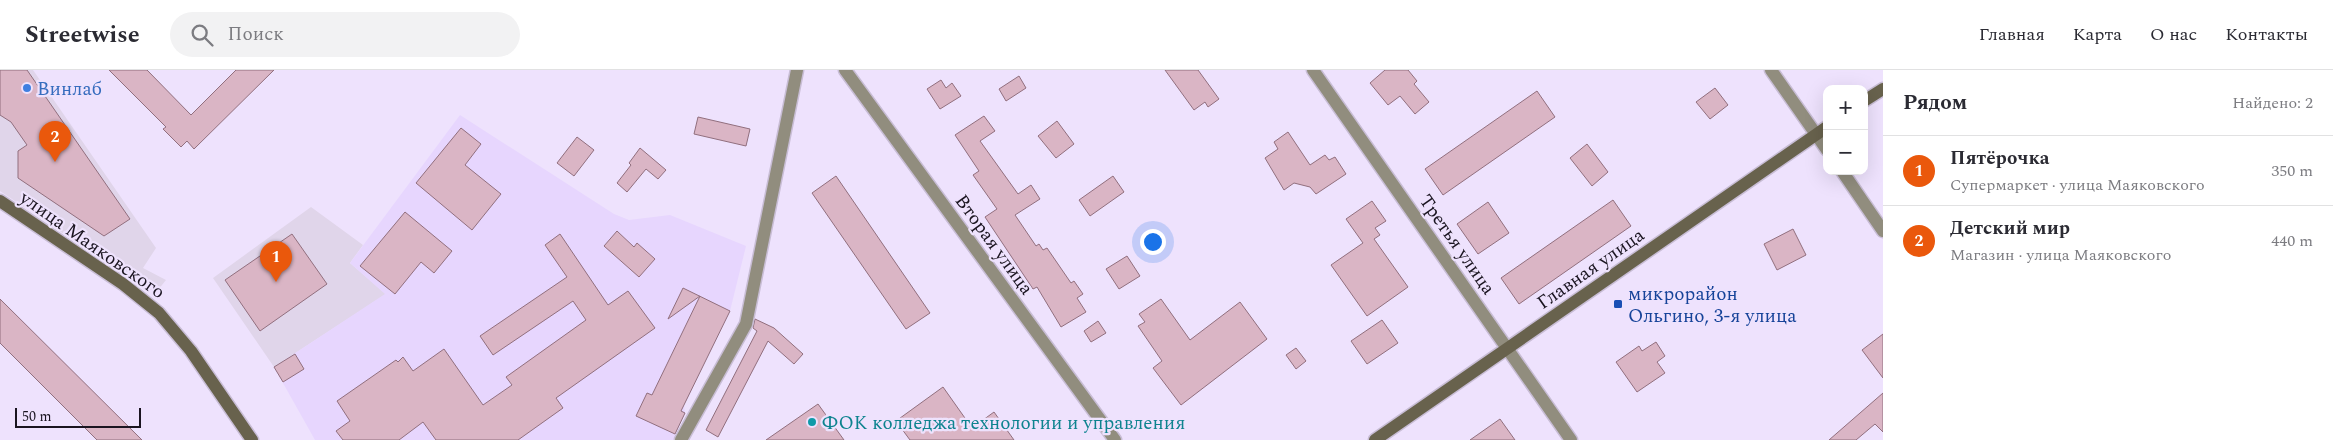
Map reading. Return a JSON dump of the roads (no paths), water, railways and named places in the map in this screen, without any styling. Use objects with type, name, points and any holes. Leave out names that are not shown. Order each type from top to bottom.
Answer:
[{"type":"street","points":[[681,440],[746,324],[797,70]]},
{"type":"street","name":"Вторая улица","points":[[845,70],[1115,440]]},
{"type":"street","name":"Третья улица","points":[[1314,70],[1571,440]]},
{"type":"street","points":[[1771,70],[1821,131]]},
{"type":"street","points":[[1868,99],[1883,88]]},
{"type":"street","name":"Главная улица","points":[[1375,440],[1821,131]]},
{"type":"street","points":[[1845,175],[1883,231]]},
{"type":"street","name":"улица Маяковского","points":[[0,201],[123,284],[159,313],[191,351],[252,440]]},
{"type":"place","name":"Винлаб","points":[[27,88]]},
{"type":"place","name":"Детский мир","points":[[55,162]]},
{"type":"place","name":"Пятёрочка","points":[[276,282]]},
{"type":"place","name":"микрорайон Ольгино, 3-я улица","points":[[1618,304]]},
{"type":"place","name":"ФОК колледжа технологии и управления","points":[[812,422]]}]
